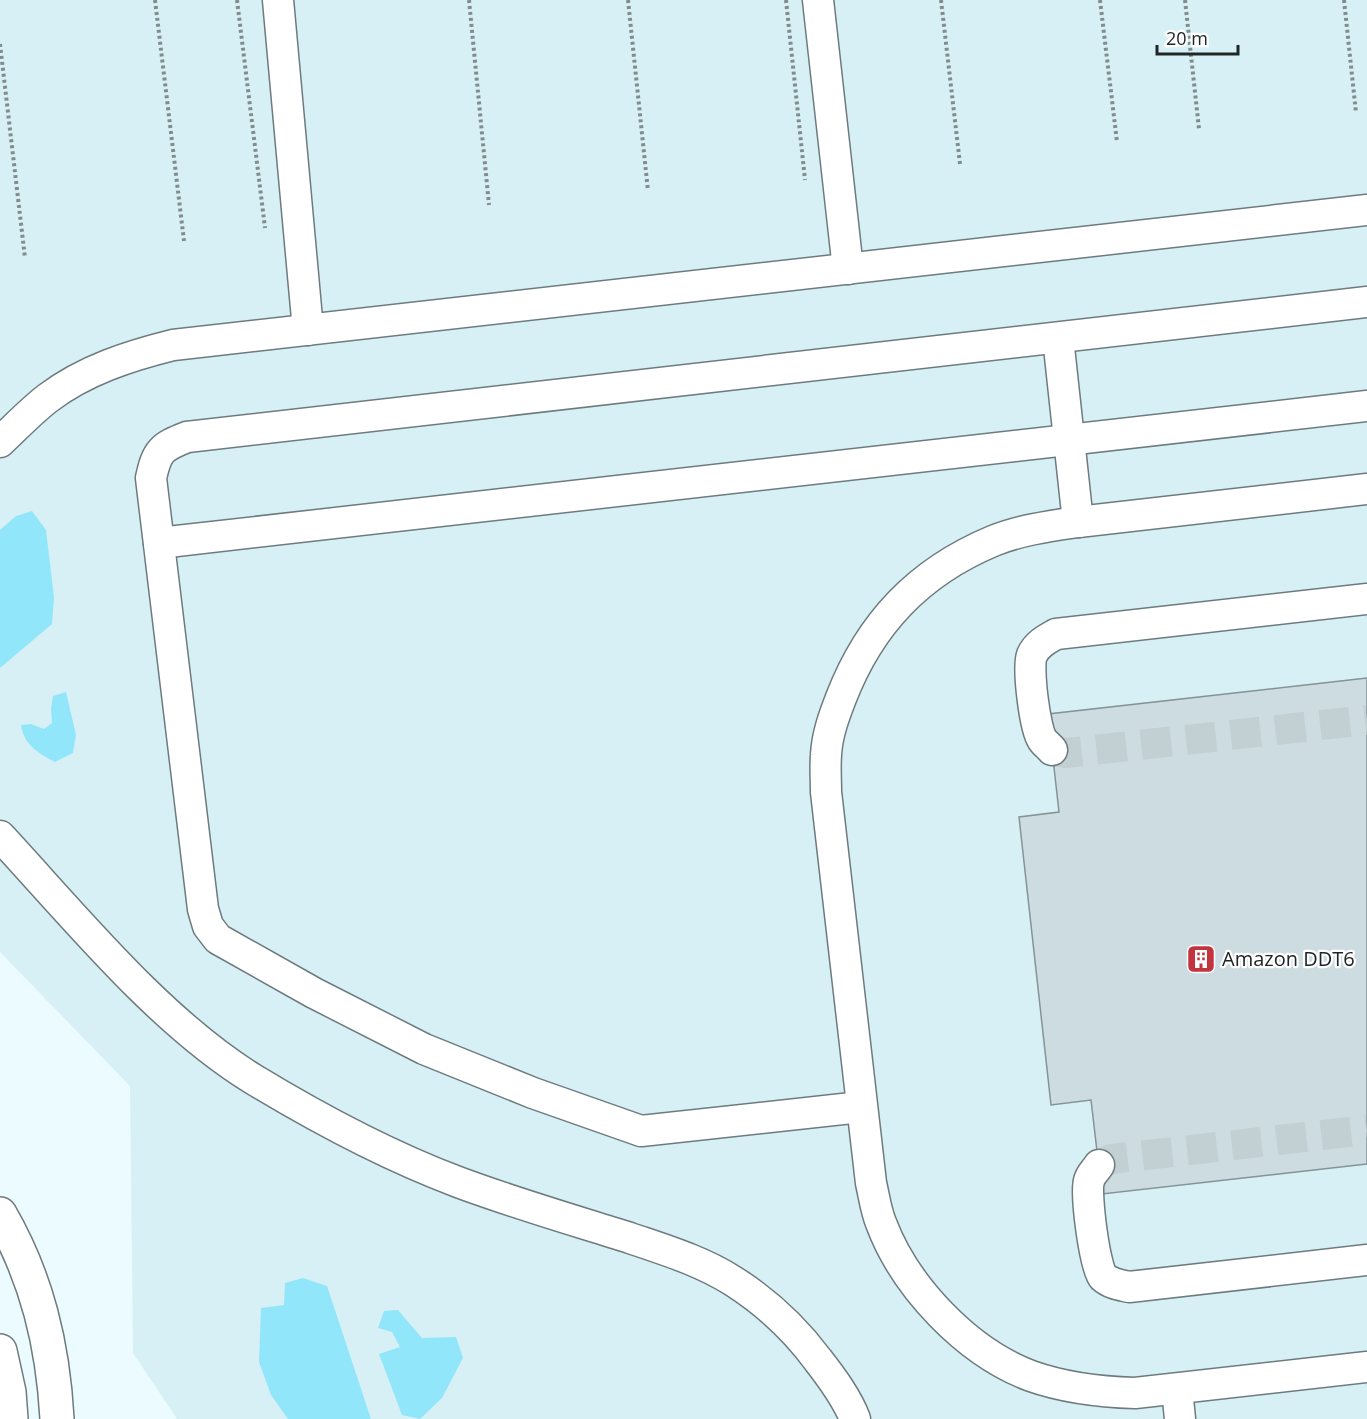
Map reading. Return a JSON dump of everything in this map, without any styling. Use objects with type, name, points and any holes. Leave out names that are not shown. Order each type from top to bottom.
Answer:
[{"type":"highway","points":[[0,1214],[14,1239],[34,1287],[47,1334],[55,1385],[57,1419]]},
{"type":"highway","points":[[0,1351],[9,1392],[11,1419]]},
{"type":"lane","points":[[278,0],[309,330]]},
{"type":"lane","points":[[818,0],[848,269]]},
{"type":"lane","points":[[0,442],[49,397],[89,373],[131,356],[173,345],[1367,210]]},
{"type":"lane","points":[[861,1107],[641,1131],[533,1093],[424,1049],[314,993],[218,939],[208,926],[203,909],[151,478],[155,458],[169,444],[187,437],[1367,302]]},
{"type":"lane","points":[[1058,338],[1078,522]]},
{"type":"lane","points":[[159,543],[1367,406]]},
{"type":"lane","points":[[1367,489],[1078,522],[1035,529],[994,541],[956,559],[920,583],[890,612],[865,650],[846,686],[832,723],[826,754],[826,792],[871,1183],[880,1222],[891,1245],[921,1293],[972,1342],[1001,1361],[1030,1376],[1097,1392],[1135,1393],[1367,1367]]},
{"type":"lane","points":[[1052,750],[1041,739],[1036,724],[1030,673],[1032,656],[1043,640],[1056,634],[1367,599]]},
{"type":"lane","points":[[0,836],[123,969],[195,1036],[251,1078],[347,1132],[410,1163],[460,1183],[693,1260],[731,1279],[761,1301],[795,1332],[834,1381],[855,1419]]},
{"type":"lane","points":[[1098,1165],[1089,1180],[1088,1193],[1095,1257],[1101,1276],[1113,1283],[1129,1287],[1367,1260]]},
{"type":"lane","points":[[1177,1389],[1180,1419]]},
{"type":"path","points":[[155,0],[184,241]]},
{"type":"path","points":[[237,0],[265,228]]},
{"type":"path","points":[[469,0],[489,205]]},
{"type":"path","points":[[628,0],[648,191]]},
{"type":"path","points":[[786,0],[805,180]]},
{"type":"path","points":[[941,0],[960,164]]},
{"type":"path","points":[[1100,0],[1117,142]]},
{"type":"path","points":[[1185,0],[1199,129]]},
{"type":"path","points":[[1344,0],[1356,113]]},
{"type":"path","points":[[0,44],[25,258]]},
{"type":"shaded area","points":[[0,0],[1367,0],[1367,1419],[177,1419],[133,1353],[130,1086],[0,952]]},
{"type":"water","points":[[32,511],[46,530],[54,597],[52,624],[0,668],[0,530],[16,516]]},
{"type":"water","points":[[66,692],[76,735],[73,753],[55,762],[38,752],[29,743],[21,725],[31,724],[44,729],[52,723],[53,696]]},
{"type":"water","points":[[303,1278],[327,1286],[371,1419],[288,1419],[271,1395],[259,1362],[261,1308],[284,1305],[285,1283]]},
{"type":"water","points":[[398,1310],[422,1338],[456,1337],[463,1358],[442,1398],[420,1419],[402,1415],[379,1354],[400,1347],[392,1332],[378,1328],[384,1311]]},
{"type":"building","name":"Amazon DDT6","points":[[1367,678],[1367,1164],[1102,1194],[1091,1100],[1051,1105],[1019,817],[1059,812],[1048,714]]},
{"type":"tunnel","points":[[1052,750],[1066,753],[1367,720]]},
{"type":"tunnel","points":[[1099,1165],[1111,1159],[1367,1130]]},
{"type":"place","name":"Amazon DDT6","points":[[1201,959]]}]
